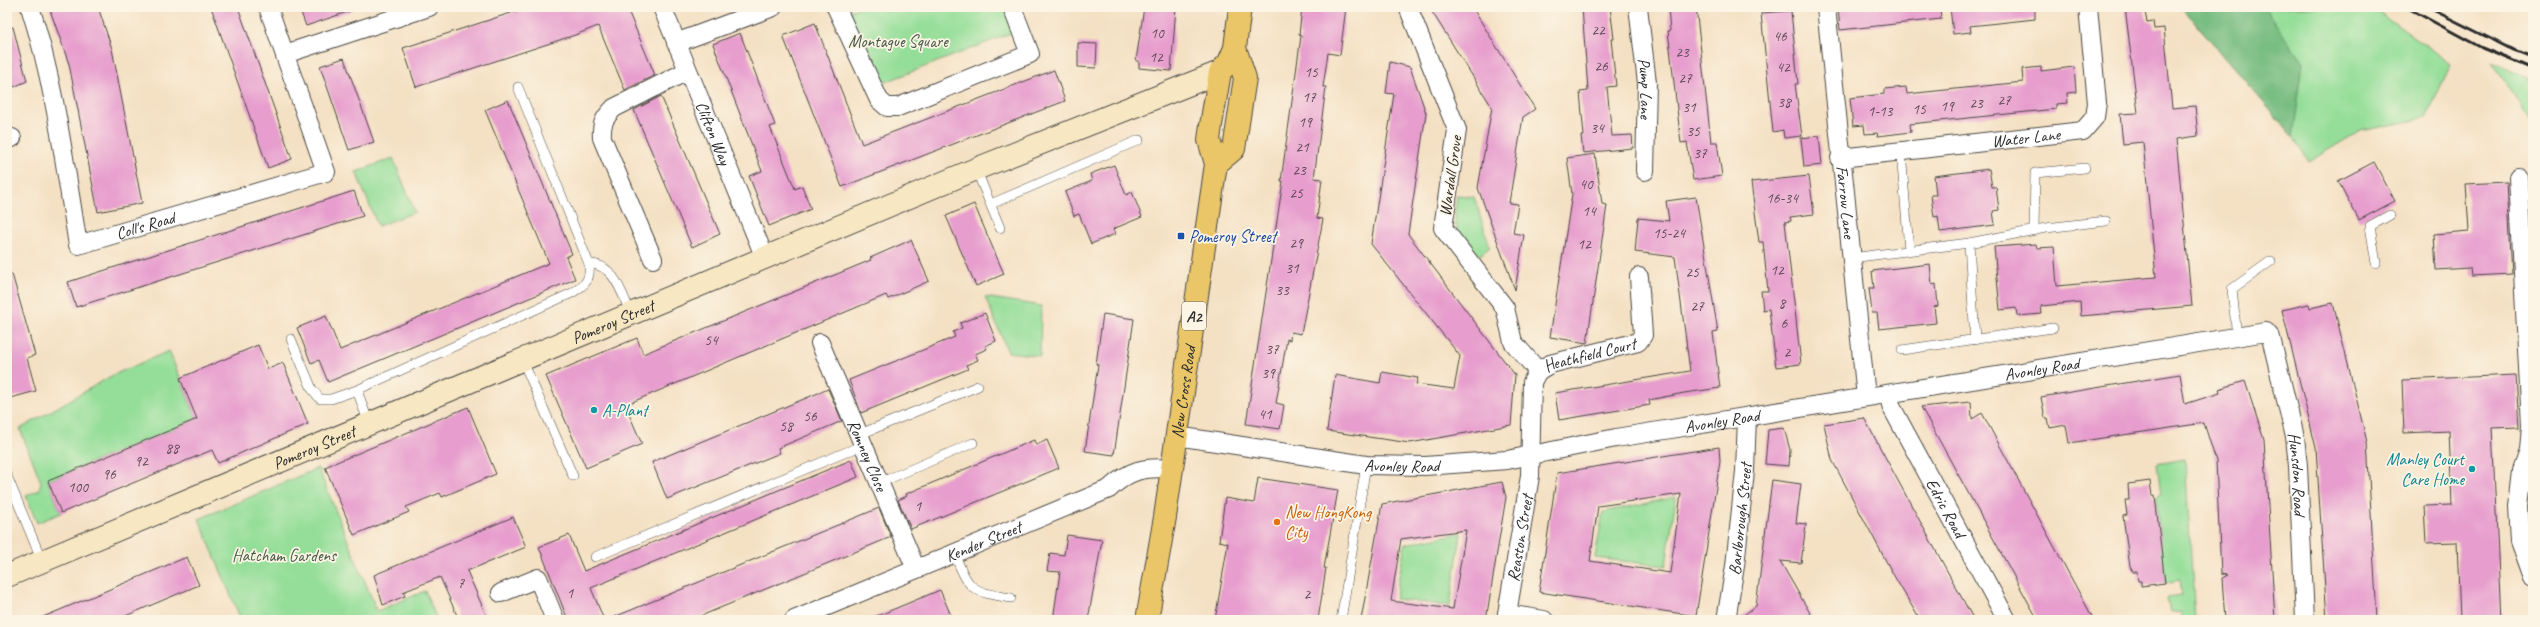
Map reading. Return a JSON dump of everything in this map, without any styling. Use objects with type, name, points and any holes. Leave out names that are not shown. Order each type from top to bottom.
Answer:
[{"type":"highway","name":"New Cross Road","points":[[1147,620],[1177,436],[1216,164],[1209,140],[1220,72],[1229,62],[1235,48],[1240,7]]},
{"type":"highway","name":"New Cross Road","points":[[1216,164],[1234,149],[1245,78],[1235,48]]},
{"type":"main road","name":"Pomeroy Street","points":[[7,576],[976,170],[1220,72]]},
{"type":"street","name":"Coll's Road","points":[[30,7],[40,38],[51,90],[78,245],[326,172],[285,54]]},
{"type":"street","points":[[268,7],[285,54],[429,7]]},
{"type":"street","name":"Clifton Way","points":[[662,7],[765,258]]},
{"type":"street","points":[[676,43],[773,7]]},
{"type":"street","points":[[836,7],[879,100],[887,107],[898,107],[1030,54],[1012,7]]},
{"type":"street","name":"Wardall Grove","points":[[1408,7],[1457,130],[1443,228],[1505,308],[1513,342],[1538,371]]},
{"type":"street","name":"Pump Lane","points":[[1638,7],[1647,83],[1645,171]]},
{"type":"street","name":"Farrow Lane","points":[[1826,7],[1840,158],[1866,397]]},
{"type":"street","name":"Water Lane","points":[[1840,158],[2083,131],[2095,116],[2097,104],[2088,7]]},
{"type":"street","points":[[653,259],[602,138],[601,126],[604,117],[614,108],[687,71]]},
{"type":"street","points":[[2518,178],[2531,425],[2529,451],[2522,471],[2518,506],[2520,541],[2533,577]]},
{"type":"street","name":"Heathfield Court","points":[[1530,456],[1532,382],[1538,371],[1550,364],[1638,342],[1642,335],[1639,277]]},
{"type":"street","name":"Avonley Road","points":[[1177,436],[1366,465],[1425,466],[1507,460],[1747,417],[2266,332]]},
{"type":"street","name":"Hunsdon Road","points":[[2266,332],[2271,338],[2295,437],[2298,466],[2305,620]]},
{"type":"street","name":"Romney Close","points":[[820,343],[916,569]]},
{"type":"street","name":"Edric Road","points":[[1888,394],[1892,408],[2007,620]]},
{"type":"street","name":"Barlborough Street","points":[[1726,620],[1735,566],[1749,431],[1747,417]]},
{"type":"street","name":"Reaston Street","points":[[1507,617],[1530,476],[1530,456]]},
{"type":"street","name":"Kender Street","points":[[794,620],[1108,489],[1120,479],[1148,467],[1172,469]]},
{"type":"street","points":[[501,593],[538,578],[555,620]]},
{"type":"street","points":[[1507,617],[1544,620]]},
{"type":"lane","points":[[291,339],[312,389],[320,399],[330,399],[357,390],[572,293],[584,285],[590,275],[588,264],[518,87]]},
{"type":"lane","points":[[991,204],[1139,140]]},
{"type":"lane","points":[[1901,152],[1909,249]]},
{"type":"lane","points":[[2034,230],[2035,173],[2084,168]]},
{"type":"lane","points":[[976,170],[1000,228]]},
{"type":"lane","points":[[2376,263],[2370,226],[2390,215]]},
{"type":"lane","points":[[1851,258],[1909,249],[1969,243],[2034,230],[2106,221]]},
{"type":"lane","points":[[1969,243],[1975,340]]},
{"type":"lane","points":[[2237,337],[2232,289],[2271,262]]},
{"type":"lane","points":[[588,264],[598,264],[609,272],[616,282],[630,314]]},
{"type":"lane","points":[[1902,350],[2053,328]]},
{"type":"lane","points":[[522,359],[573,476]]},
{"type":"lane","points":[[595,557],[861,440],[978,386]]},
{"type":"lane","points":[[357,390],[369,424]]},
{"type":"lane","points":[[879,483],[973,443]]},
{"type":"lane","points":[[1341,620],[1366,465]]},
{"type":"lane","points":[[7,476],[10,491],[42,561]]},
{"type":"lane","points":[[954,553],[970,587],[979,593],[1011,598]]},
{"type":"green space","name":"Montague Square","points":[[861,7],[1004,7],[1014,32],[878,85],[849,11]]},
{"type":"green space","points":[[2182,7],[2372,7],[2451,64],[2426,118],[2360,131],[2308,162],[2293,137]]},
{"type":"green space","points":[[2182,7],[2264,7],[2303,63],[2293,137]]},
{"type":"green space","points":[[2492,62],[2533,80],[2533,124]]},
{"type":"green space","points":[[393,158],[415,212],[378,226],[356,172]]},
{"type":"green space","points":[[1457,195],[1474,197],[1490,247],[1479,256],[1465,240],[1458,229],[1455,216]]},
{"type":"green space","points":[[985,297],[1041,306],[1040,356],[1008,352]]},
{"type":"green space","points":[[169,351],[197,419],[48,481],[61,513],[37,523],[26,496],[39,490],[41,482],[20,429],[113,375]]},
{"type":"green space","points":[[2185,459],[2195,620],[2182,620],[2181,612],[2170,613],[2167,598],[2182,596],[2180,580],[2165,583],[2159,540],[2156,496],[2161,494],[2157,464]]},
{"type":"green space","name":"Hatcham Gardens","points":[[318,468],[377,611],[425,591],[437,620],[241,620],[199,519]]},
{"type":"green space","points":[[1676,497],[1666,566],[1595,558],[1603,512]]},
{"type":"green space","points":[[1461,533],[1450,606],[1395,599],[1405,544]]},
{"type":"building","points":[[49,7],[98,7],[112,49],[142,203],[98,212],[69,64]]},
{"type":"building","points":[[211,7],[238,7],[292,159],[268,168]]},
{"type":"building","points":[[299,7],[353,7],[353,10],[306,26]]},
{"type":"building","points":[[529,7],[642,7],[629,13],[655,75],[625,90],[598,26],[575,35],[416,87],[403,48]]},
{"type":"building","points":[[1144,7],[1176,7],[1171,71],[1139,68],[1139,61],[1136,61]]},
{"type":"building","points":[[1302,7],[1346,7],[1340,55],[1328,53],[1323,87],[1326,87],[1314,178],[1322,179],[1317,218],[1323,219],[1301,334],[1291,332],[1290,340],[1287,339],[1276,403],[1284,405],[1280,429],[1246,424],[1283,181],[1281,181],[1301,36],[1299,35]]},
{"type":"building","points":[[1429,7],[1472,7],[1535,109],[1523,117],[1509,203],[1518,204],[1513,233],[1524,235],[1515,290],[1478,188],[1492,107]]},
{"type":"building","points":[[1582,7],[1610,7],[1614,39],[1611,39],[1616,86],[1607,87],[1612,136],[1632,135],[1633,148],[1583,153],[1581,136],[1584,136],[1580,92],[1588,91]]},
{"type":"building","points":[[1668,7],[1696,7],[1711,142],[1717,142],[1722,176],[1693,180],[1687,142],[1681,143],[1668,31],[1670,31]]},
{"type":"building","points":[[1838,7],[1940,7],[1941,19],[1840,30]]},
{"type":"building","points":[[1950,7],[2035,7],[2035,19],[1970,26],[1971,32],[1953,34]]},
{"type":"building","points":[[2125,7],[2144,7],[2147,22],[2153,21],[2154,29],[2164,28],[2172,108],[2195,106],[2198,136],[2176,139],[2192,306],[2081,316],[2080,302],[2041,306],[2042,314],[2017,316],[2016,308],[2000,310],[1994,247],[2036,244],[2037,248],[2054,247],[2057,286],[2156,277],[2143,142],[2123,144],[2120,114],[2138,113]]},
{"type":"building","points":[[1791,11],[1798,84],[1795,84],[1802,136],[1784,138],[1783,130],[1773,132],[1761,13]]},
{"type":"building","points":[[815,23],[862,144],[1054,70],[1065,101],[842,187],[783,36]]},
{"type":"building","points":[[13,27],[27,81],[7,90],[7,28]]},
{"type":"building","points":[[740,33],[775,125],[770,127],[795,189],[802,186],[811,209],[769,226],[749,176],[762,171],[713,44]]},
{"type":"building","points":[[1078,43],[1097,44],[1096,68],[1078,67]]},
{"type":"building","points":[[344,58],[374,142],[349,150],[320,66]]},
{"type":"building","points":[[1390,62],[1410,67],[1426,113],[1408,234],[1515,375],[1511,425],[1410,443],[1327,431],[1335,375],[1380,383],[1382,372],[1418,378],[1416,384],[1454,389],[1460,356],[1371,244],[1394,94],[1386,93]]},
{"type":"building","points":[[2041,67],[2041,71],[2074,67],[2076,92],[2067,93],[2068,103],[2056,104],[2056,109],[1910,124],[1911,132],[1878,136],[1877,133],[1865,134],[1864,125],[1853,126],[1850,98],[1884,94],[1884,89],[1906,87],[1907,94],[2023,82],[2022,69]]},
{"type":"building","points":[[661,96],[720,234],[692,247],[634,110]]},
{"type":"building","points":[[508,100],[572,254],[566,257],[575,279],[328,382],[319,360],[311,363],[297,328],[326,316],[340,350],[549,263],[485,110]]},
{"type":"building","points":[[1819,136],[1822,165],[1804,167],[1801,138]]},
{"type":"building","points":[[1595,154],[1602,204],[1607,205],[1587,343],[1550,337],[1572,194],[1567,158]]},
{"type":"building","points":[[2374,162],[2395,201],[2359,220],[2338,181]]},
{"type":"building","points":[[1114,165],[1126,195],[1132,192],[1142,217],[1113,229],[1115,234],[1091,244],[1079,214],[1074,216],[1065,192],[1092,181],[1090,174]]},
{"type":"building","points":[[1989,169],[1992,187],[1996,187],[1999,210],[1993,211],[1995,225],[1940,232],[1938,216],[1934,217],[1931,195],[1936,195],[1934,176]]},
{"type":"building","points":[[1809,176],[1814,214],[1790,217],[1791,221],[1785,222],[1801,364],[1776,367],[1769,309],[1763,310],[1761,291],[1768,291],[1763,242],[1759,242],[1751,182]]},
{"type":"building","points":[[2507,182],[2512,274],[2471,276],[2470,268],[2436,270],[2434,234],[2469,231],[2466,184]]},
{"type":"building","points":[[354,191],[363,216],[76,307],[68,282]]},
{"type":"building","points":[[1696,197],[1718,332],[1713,333],[1720,388],[1649,400],[1650,405],[1559,420],[1555,393],[1690,371],[1675,257],[1635,252],[1638,218],[1669,221],[1666,201]]},
{"type":"building","points":[[974,204],[1004,274],[976,286],[946,216]]},
{"type":"building","points":[[911,240],[929,281],[888,299],[886,295],[625,405],[642,444],[586,468],[546,376],[637,338],[643,354],[871,260],[870,258]]},
{"type":"building","points":[[1930,264],[1932,285],[1936,284],[1938,306],[1934,307],[1936,323],[1879,329],[1877,313],[1872,313],[1869,288],[1874,288],[1872,271]]},
{"type":"building","points":[[7,274],[12,274],[35,355],[27,358],[36,391],[7,399]]},
{"type":"building","points":[[2333,303],[2367,442],[2377,619],[2327,620],[2316,448],[2282,310],[2309,304],[2310,308]]},
{"type":"building","points":[[985,313],[996,341],[985,346],[987,349],[975,354],[978,360],[966,365],[968,369],[861,413],[849,380],[955,337],[953,332],[962,328],[960,323]]},
{"type":"building","points":[[1103,314],[1134,319],[1114,455],[1085,451],[1098,365],[1096,364]]},
{"type":"building","points":[[258,345],[268,369],[283,363],[308,424],[218,463],[212,450],[61,513],[48,481],[197,419],[180,378]]},
{"type":"building","points":[[2180,374],[2185,404],[2220,393],[2219,389],[2245,381],[2264,440],[2275,620],[2225,620],[2222,578],[2228,575],[2221,574],[2216,461],[2204,423],[2069,443],[2066,425],[2050,428],[2048,418],[2045,418],[2041,397]]},
{"type":"building","name":"Manley Court Care Home","points":[[2516,375],[2519,427],[2492,428],[2501,620],[2460,620],[2457,542],[2426,543],[2424,506],[2452,505],[2449,431],[2404,433],[2402,380]]},
{"type":"building","points":[[828,389],[842,421],[778,448],[780,453],[667,499],[652,462]]},
{"type":"building","points":[[1971,402],[1972,419],[1982,413],[2094,620],[2038,620],[1921,407]]},
{"type":"building","points":[[468,407],[496,474],[442,497],[440,493],[406,507],[409,512],[354,535],[325,467]]},
{"type":"building","points":[[1864,418],[1974,620],[1920,620],[1893,574],[1832,460],[1824,424]]},
{"type":"building","points":[[1784,428],[1790,450],[1789,466],[1765,464],[1768,430]]},
{"type":"building","points":[[1034,440],[1036,445],[1047,440],[1059,468],[911,529],[898,500],[907,496],[906,494]]},
{"type":"building","points":[[1719,447],[1720,461],[1696,616],[1539,592],[1557,473]],"holes":[[[1681,494],[1670,573],[1590,561],[1598,506]]]},
{"type":"building","points":[[851,460],[858,477],[591,588],[604,620],[568,620],[539,547],[569,535],[584,571]]},
{"type":"building","points":[[1258,478],[1338,490],[1324,568],[1326,568],[1318,620],[1215,620],[1228,543],[1219,541],[1225,498],[1254,503]]},
{"type":"building","points":[[1772,480],[1801,484],[1796,523],[1806,524],[1801,563],[1780,561],[1814,620],[1737,620],[1756,606]]},
{"type":"building","points":[[2150,481],[2152,496],[2155,496],[2165,583],[2141,586],[2141,581],[2138,581],[2137,572],[2133,572],[2130,567],[2123,516],[2127,515],[2125,500],[2129,500],[2128,484]]},
{"type":"building","points":[[1502,482],[1506,497],[1486,620],[1361,620],[1382,504]],"holes":[[[1466,530],[1453,609],[1391,601],[1401,539]]]},
{"type":"building","points":[[879,508],[891,537],[691,620],[607,620]]},
{"type":"building","points":[[513,517],[526,547],[467,571],[486,615],[474,620],[459,620],[440,577],[403,592],[405,596],[383,605],[374,575]]},
{"type":"building","points":[[1067,535],[1102,540],[1088,620],[1053,620],[1060,572],[1047,571],[1050,553],[1064,555]]},
{"type":"building","points":[[187,557],[199,585],[116,620],[36,620]]},
{"type":"building","points":[[940,590],[953,620],[870,620],[870,619]]},
{"type":"railway","points":[[2406,7],[2482,48],[2533,69]]},
{"type":"railway","points":[[2427,7],[2507,47],[2533,57]]},
{"type":"place","name":"Pomeroy Street","points":[[1181,236]]},
{"type":"place","name":"A-Plant","points":[[594,410]]},
{"type":"place","name":"Manley Court Care Home","points":[[2472,469]]},
{"type":"place","name":"New HongKong City","points":[[1277,522]]}]
